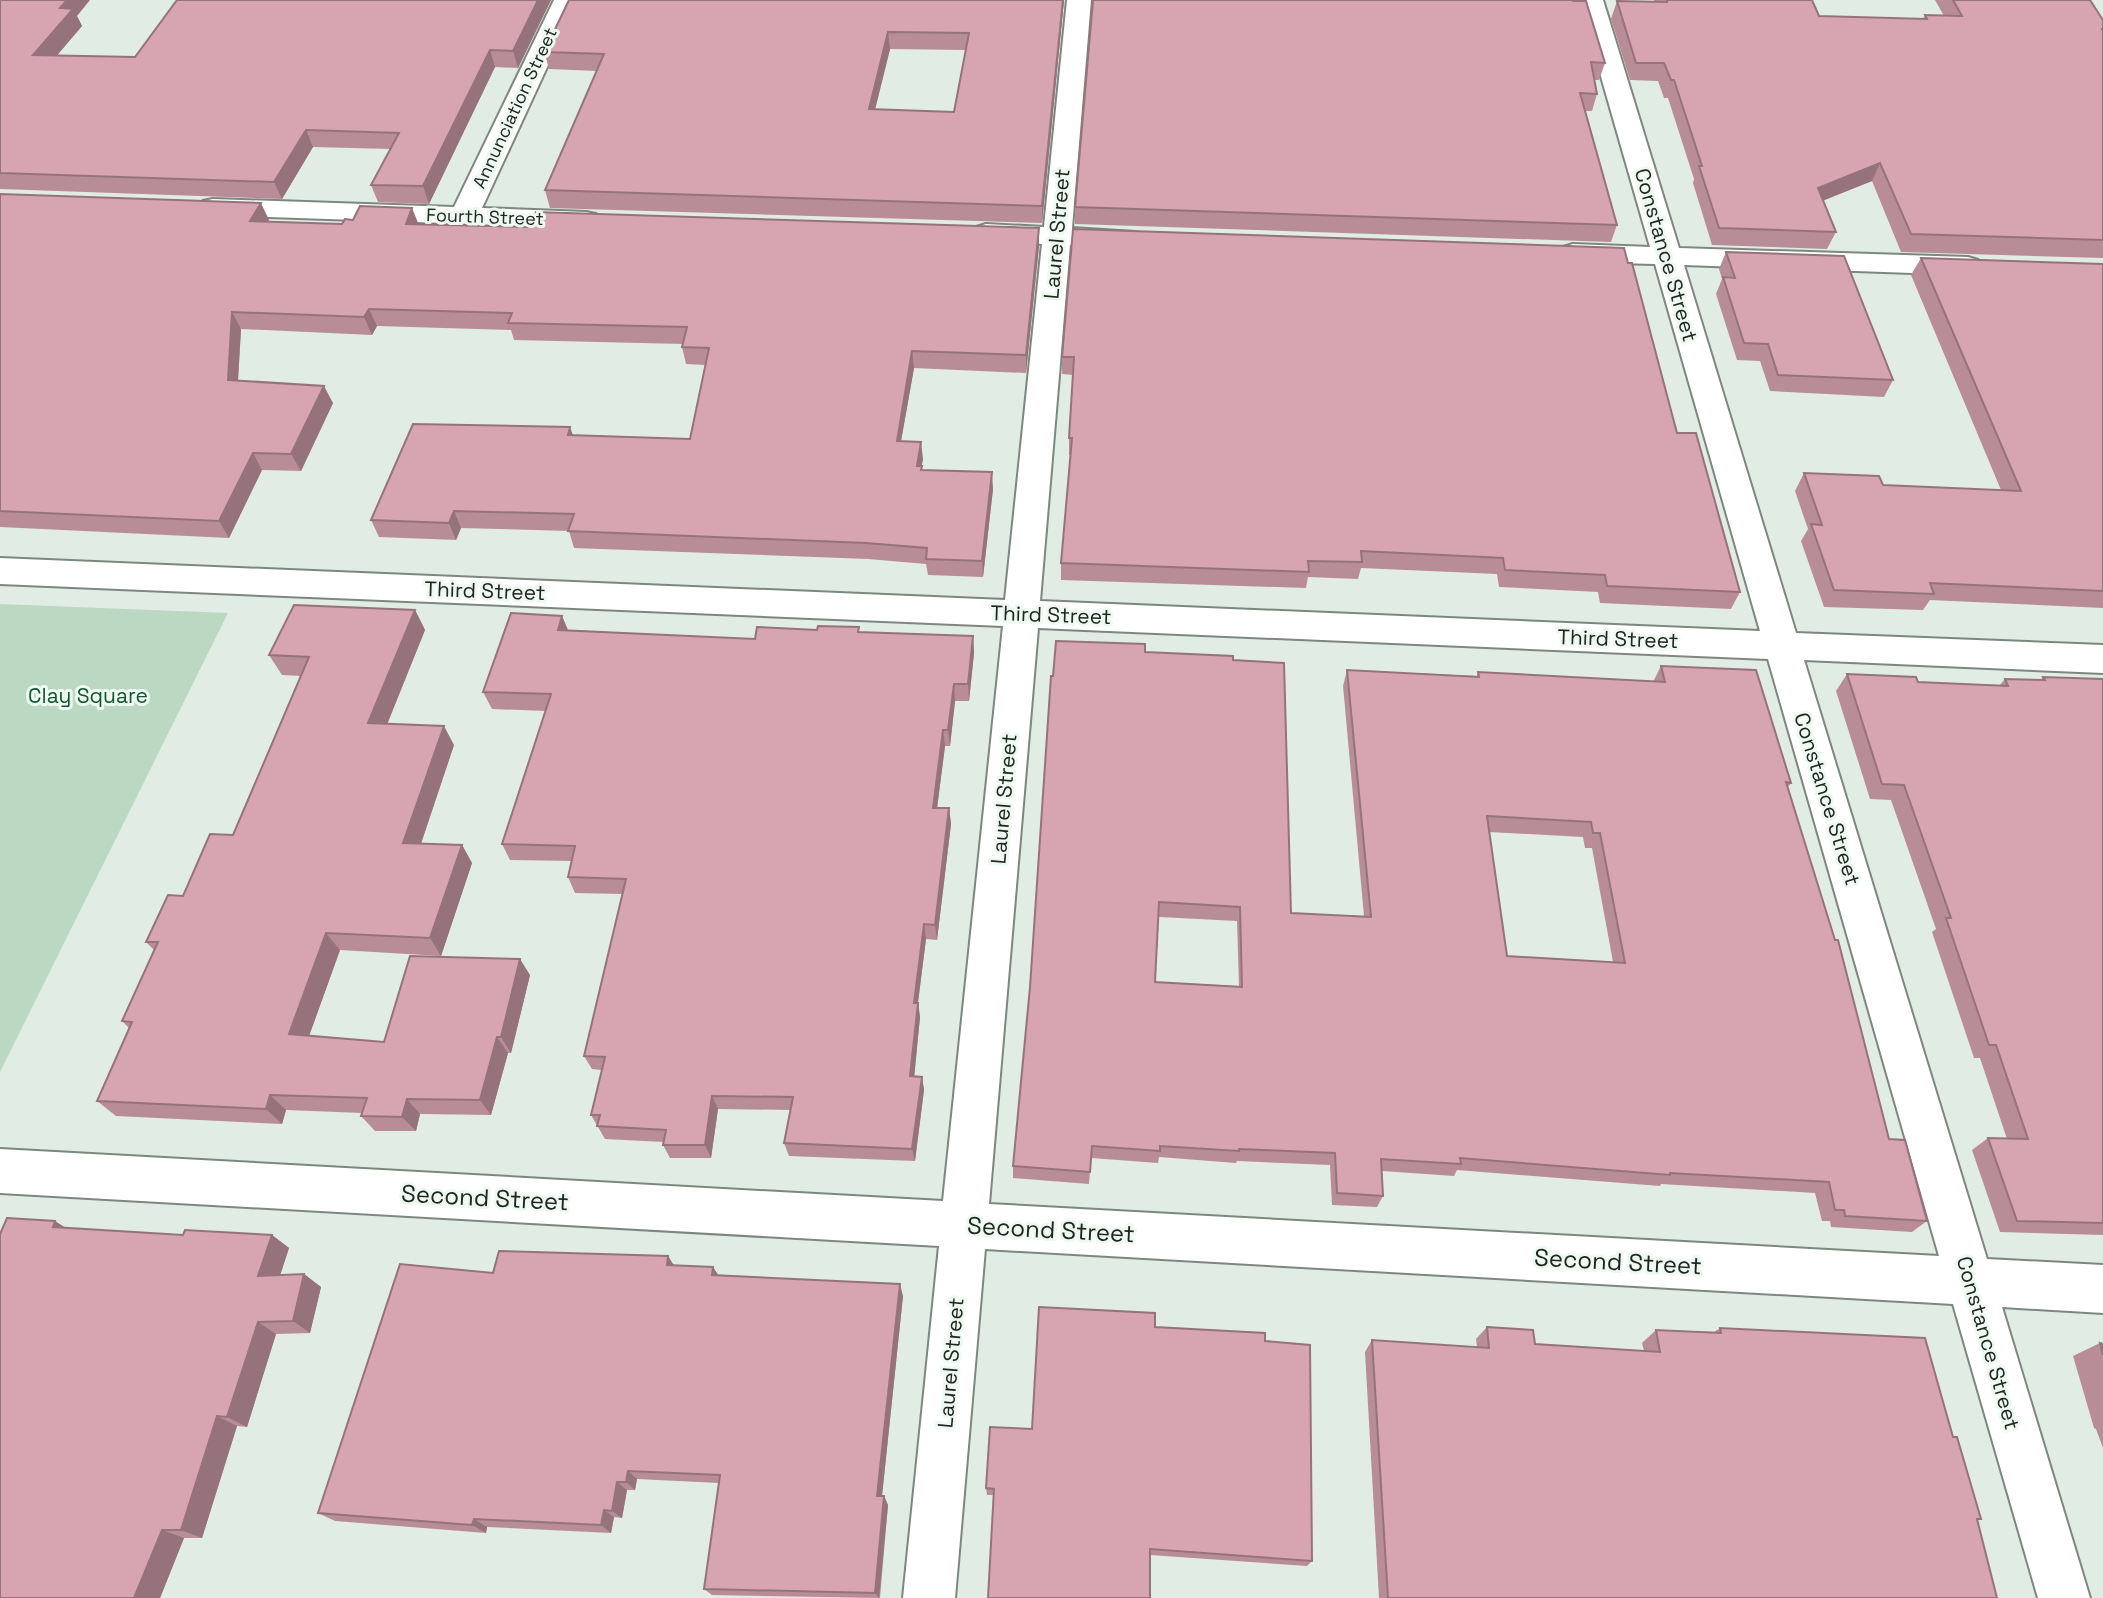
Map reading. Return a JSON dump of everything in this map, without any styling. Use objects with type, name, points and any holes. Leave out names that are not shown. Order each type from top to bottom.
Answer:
[{"type":"street","name":"Annunciation Street","points":[[464,216],[566,0]]},
{"type":"street","name":"Laurel Street","points":[[929,1598],[1079,0]]},
{"type":"street","name":"Constance Street","points":[[1591,0],[2064,1598]]},
{"type":"street","name":"Fourth Street","points":[[191,207],[616,221]]},
{"type":"street","points":[[960,232],[1154,239]]},
{"type":"street","points":[[1542,251],[1994,267]]},
{"type":"street","name":"Third Street","points":[[0,571],[2103,659]]},
{"type":"street","name":"Second Street","points":[[3,1178],[964,1225],[2103,1289]]},
{"type":"green space","name":"Clay Square","points":[[0,604],[228,613],[0,1072]]},
{"type":"building","points":[[0,0],[67,0],[60,8],[73,9],[33,55],[135,57],[177,0],[538,0],[513,51],[490,50],[423,186],[371,185],[399,133],[306,130],[274,182],[0,173]]},
{"type":"building","points":[[569,0],[1063,0],[1042,206],[545,190],[604,54],[544,52]],"holes":[[[888,32],[969,33],[954,112],[869,109]]]},
{"type":"building","points":[[1093,0],[1586,1],[1605,63],[1591,62],[1597,94],[1580,93],[1617,225],[1075,207]]},
{"type":"building","points":[[1812,0],[1819,16],[1927,19],[1925,15],[1962,16],[1953,0],[2090,0],[2103,20],[2103,240],[1911,234],[1880,163],[1818,188],[1836,232],[1719,228],[1674,80],[1671,80],[1664,63],[1636,63],[1617,1]]},
{"type":"building","points":[[0,194],[261,203],[250,221],[342,224],[345,219],[353,220],[360,206],[412,208],[406,224],[529,227],[536,212],[1039,228],[1026,355],[912,351],[897,441],[921,442],[917,466],[922,466],[921,470],[992,472],[982,561],[926,559],[927,548],[866,543],[568,531],[574,514],[454,511],[449,523],[371,520],[413,424],[570,427],[568,435],[690,439],[709,348],[682,347],[687,327],[508,323],[512,313],[369,309],[364,317],[232,312],[228,380],[324,386],[291,454],[253,453],[219,521],[0,511]]},
{"type":"building","points":[[1073,229],[1624,248],[1628,263],[1632,263],[1677,433],[1696,433],[1740,592],[1607,586],[1605,575],[1505,570],[1503,558],[1361,551],[1362,562],[1308,561],[1309,572],[1061,563],[1072,438],[1069,438],[1074,357],[1062,357]]},
{"type":"building","points":[[1726,252],[1844,256],[1893,380],[1778,375],[1768,344],[1744,343],[1723,277],[1735,278]]},
{"type":"building","points":[[1921,258],[2103,264],[2103,591],[1930,583],[1934,594],[1834,590],[1811,524],[1822,525],[1804,473],[1879,476],[1883,485],[2021,491]]},
{"type":"building","points":[[294,605],[415,610],[368,723],[444,726],[403,843],[462,845],[430,938],[326,933],[289,1034],[384,1042],[410,956],[520,959],[501,1037],[497,1037],[480,1100],[407,1099],[402,1117],[361,1116],[367,1098],[270,1095],[266,1109],[97,1101],[132,1022],[122,1021],[158,942],[146,942],[168,895],[183,896],[210,834],[233,835],[309,657],[269,655]]},
{"type":"building","points":[[511,613],[562,616],[558,630],[755,639],[757,627],[817,630],[818,626],[859,627],[858,632],[973,636],[968,684],[954,684],[948,730],[943,730],[933,808],[949,808],[935,925],[924,924],[914,1003],[918,1003],[910,1076],[922,1077],[912,1149],[784,1143],[793,1097],[712,1096],[705,1145],[663,1145],[666,1130],[597,1126],[600,1115],[591,1115],[605,1057],[584,1056],[626,879],[568,877],[575,846],[502,844],[551,694],[483,692]]},
{"type":"building","points":[[1056,641],[1145,644],[1145,652],[1233,656],[1233,660],[1284,663],[1291,913],[1371,917],[1347,670],[1479,677],[1478,672],[1665,682],[1661,666],[1756,670],[1791,783],[1786,782],[1835,940],[1838,940],[1889,1139],[1905,1140],[1927,1221],[1845,1216],[1844,1210],[1835,1210],[1829,1182],[1670,1175],[1460,1158],[1461,1164],[1381,1159],[1383,1196],[1337,1193],[1335,1153],[1160,1146],[1160,1151],[1092,1146],[1090,1172],[1013,1166],[1030,987]],"holes":[[[1487,816],[1591,822],[1593,833],[1600,833],[1625,963],[1507,956]],[[1159,902],[1240,907],[1242,987],[1155,982]]]},
{"type":"building","points":[[1847,674],[1916,677],[1918,682],[2008,686],[2005,679],[2103,679],[2103,1223],[2017,1221],[1988,1138],[2028,1139],[1996,1045],[1989,1045],[1946,918],[1951,918],[1904,785],[1882,784]]},
{"type":"building","points":[[7,1218],[55,1221],[53,1227],[183,1235],[185,1230],[272,1235],[258,1276],[304,1274],[293,1321],[258,1322],[227,1417],[217,1416],[181,1530],[162,1530],[134,1598],[0,1598],[0,1234]]},
{"type":"building","points":[[499,1251],[668,1256],[667,1265],[713,1267],[712,1275],[900,1284],[877,1496],[884,1496],[875,1593],[704,1589],[720,1475],[628,1471],[626,1482],[617,1482],[612,1511],[604,1510],[601,1525],[474,1519],[472,1525],[318,1513],[400,1264],[493,1273]]},
{"type":"building","points":[[1039,1307],[1155,1313],[1155,1327],[1265,1333],[1265,1341],[1310,1345],[1312,1561],[1150,1549],[1150,1598],[988,1598],[994,1489],[986,1488],[990,1427],[1032,1429]]},
{"type":"building","points":[[1487,1327],[1533,1330],[1535,1344],[1660,1352],[1656,1330],[1721,1333],[1720,1328],[1925,1338],[1953,1437],[1957,1437],[1981,1519],[1977,1519],[1997,1598],[1388,1598],[1372,1340],[1489,1348]]}]
